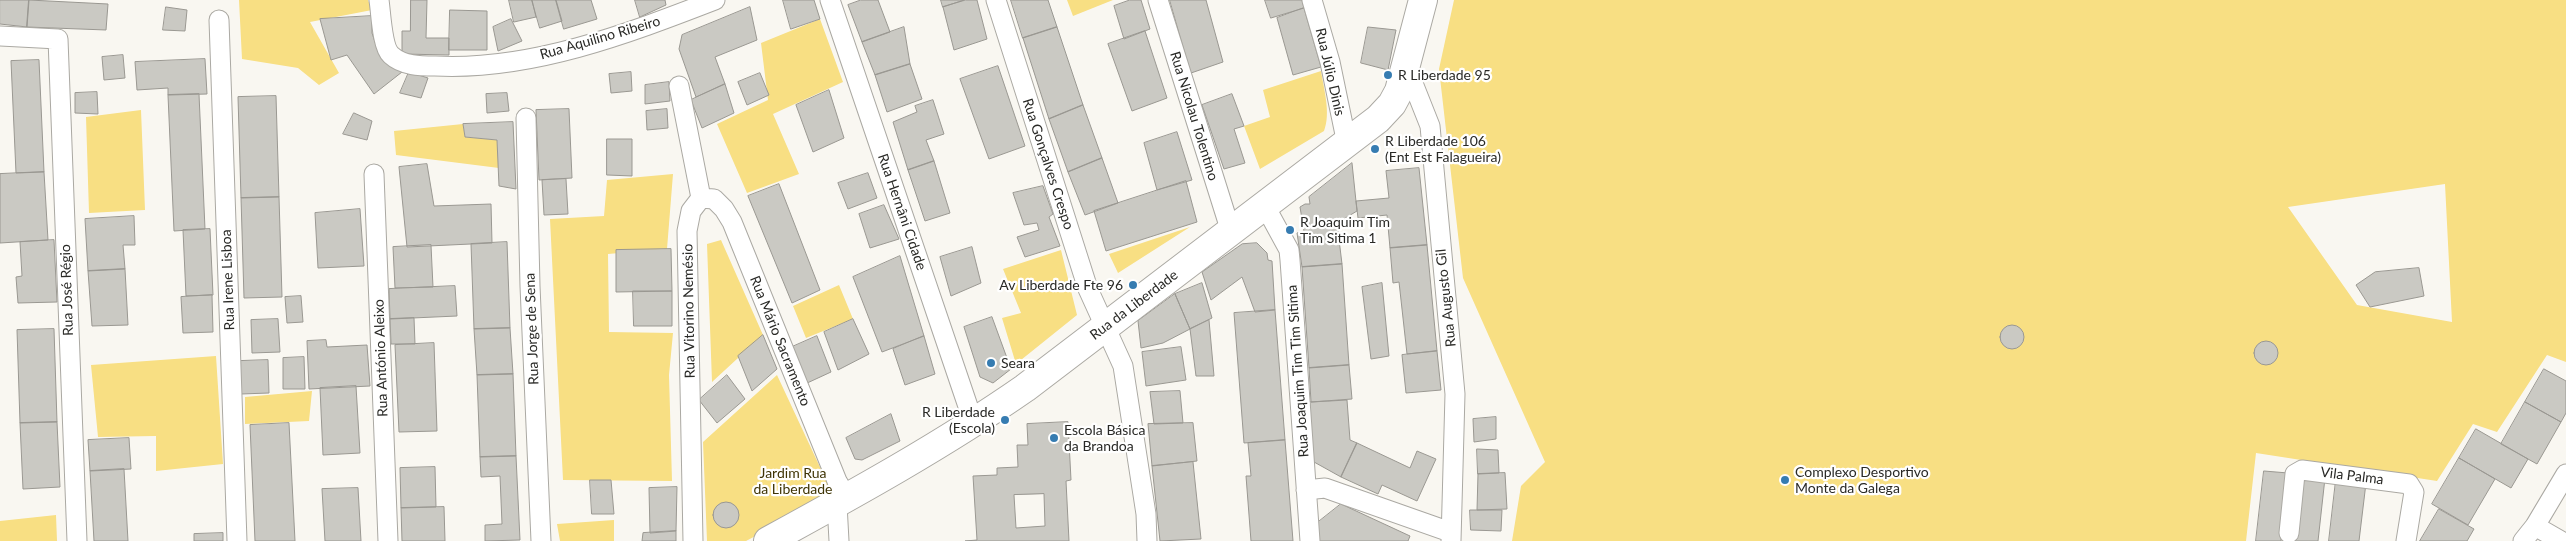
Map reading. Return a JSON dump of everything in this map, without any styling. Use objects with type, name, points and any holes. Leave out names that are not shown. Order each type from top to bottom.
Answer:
[{"type":"street","name":"Rua Aquilino Ribeiro","points":[[379,0],[385,41],[390,54],[405,63],[440,67],[508,63],[543,56],[582,46],[715,0]]},
{"type":"street","name":"Rua Hernâni Cidade","points":[[830,0],[974,424]]},
{"type":"street","name":"Rua Gonçalves Crespo","points":[[996,0],[1088,289],[1124,366],[1146,514],[1147,541]]},
{"type":"street","name":"Rua Nicolau Tolentino","points":[[1158,0],[1231,232]]},
{"type":"street","name":"Rua Júlio Dinis","points":[[1312,0],[1330,62],[1347,144]]},
{"type":"street","name":"Rua da Liberdade","points":[[768,541],[842,501],[974,424],[1106,327],[1347,144],[1392,104],[1407,68],[1423,0]]},
{"type":"street","name":"Rua Irene Lisboa","points":[[219,20],[237,541]]},
{"type":"street","name":"Rua José Régio","points":[[0,36],[58,39],[77,541]]},
{"type":"street","name":"Rua Augusto Gil","points":[[1407,68],[1430,126],[1455,394],[1450,537]]},
{"type":"street","points":[[679,86],[701,198]]},
{"type":"street","name":"Rua Jorge de Sena","points":[[526,118],[530,286],[541,541]]},
{"type":"street","name":"Rua António Aleixo","points":[[374,174],[388,541]]},
{"type":"street","name":"Rua Mário Sacramento","points":[[701,198],[714,199],[724,209],[732,222],[837,481],[842,501]]},
{"type":"street","name":"Rua Vitorino Nemésio","points":[[693,541],[687,231],[691,211],[701,198]]},
{"type":"street","name":"Rua Joaquim Tim Tim Sitima","points":[[1265,206],[1289,250],[1310,541]]},
{"type":"street","name":"Vila Palma","points":[[2289,533],[2295,474],[2302,470],[2409,484],[2414,492],[2406,541]]},
{"type":"street","points":[[2523,541],[2535,526],[2566,474]]},
{"type":"street","points":[[1306,490],[1325,488],[1450,537]]},
{"type":"street","points":[[840,541],[842,501]]},
{"type":"street","points":[[2535,526],[2561,541]]},
{"type":"green space","points":[[239,0],[368,0],[372,10],[310,22],[339,73],[319,85],[298,68],[242,59]]},
{"type":"green space","points":[[1067,0],[1113,0],[1073,16]]},
{"type":"green space","points":[[1454,0],[2566,0],[2566,362],[2547,355],[2497,432],[2473,424],[2437,481],[2256,453],[2246,541],[1512,541],[1521,486],[1545,462],[1463,278],[1439,69]],"holes":[[[2445,184],[2452,322],[2357,305],[2288,207]]]},
{"type":"green space","points":[[820,19],[843,82],[773,114],[799,174],[747,193],[717,124],[768,100],[761,43]]},
{"type":"green space","points":[[1321,71],[1327,109],[1324,131],[1260,169],[1244,126],[1270,117],[1263,90]]},
{"type":"green space","points":[[141,110],[145,210],[89,213],[86,117]]},
{"type":"green space","points":[[463,124],[465,137],[497,140],[499,168],[396,155],[394,131]]},
{"type":"green space","points":[[673,174],[667,249],[608,254],[609,332],[673,333],[669,375],[672,481],[563,480],[550,219],[604,216],[607,180]]},
{"type":"green space","points":[[1190,227],[1118,273],[1109,254]]},
{"type":"green space","points":[[721,240],[763,335],[712,382],[707,244]]},
{"type":"green space","points":[[1061,250],[1077,315],[1016,364],[1002,318],[1021,313],[1003,269]]},
{"type":"green space","points":[[839,285],[853,319],[806,338],[793,306]]},
{"type":"green space","points":[[216,356],[223,464],[156,471],[156,436],[98,437],[91,365]]},
{"type":"green space","name":"Jardim Rua da Liberdade","points":[[777,375],[833,495],[746,541],[707,541],[703,442]]},
{"type":"green space","points":[[312,391],[309,421],[245,424],[245,397]]},
{"type":"green space","points":[[56,515],[57,541],[0,541],[0,521]]},
{"type":"green space","points":[[614,520],[614,541],[560,541],[557,524]]},
{"type":"building","points":[[0,0],[29,0],[27,27],[0,24]]},
{"type":"building","points":[[29,0],[108,4],[106,30],[27,27]]},
{"type":"building","points":[[411,0],[427,0],[426,38],[449,38],[449,55],[402,54],[402,31],[410,31]]},
{"type":"building","points":[[509,0],[532,0],[536,17],[514,22]]},
{"type":"building","points":[[532,0],[556,0],[562,21],[540,28]]},
{"type":"building","points":[[556,0],[591,0],[597,19],[564,29]]},
{"type":"building","points":[[635,0],[665,0],[666,5],[640,17]]},
{"type":"building","points":[[783,0],[814,0],[820,19],[791,29]]},
{"type":"building","points":[[861,0],[878,0],[890,32],[862,42],[848,5]]},
{"type":"building","points":[[941,0],[964,0],[943,7]]},
{"type":"building","points":[[966,0],[977,0],[987,39],[954,50],[943,7]]},
{"type":"building","points":[[1011,0],[1048,0],[1057,27],[1023,38]]},
{"type":"building","points":[[1130,0],[1141,0],[1150,29],[1124,39],[1114,6]]},
{"type":"building","points":[[1170,0],[1206,0],[1223,62],[1191,73]]},
{"type":"building","points":[[1265,0],[1302,0],[1304,8],[1271,18]]},
{"type":"building","points":[[166,7],[187,10],[185,31],[163,30]]},
{"type":"building","points":[[750,7],[757,40],[715,57],[725,84],[696,97],[679,49],[682,35]]},
{"type":"building","points":[[1304,8],[1321,67],[1293,75],[1277,18]]},
{"type":"building","points":[[450,10],[487,11],[487,50],[449,50]]},
{"type":"building","points":[[372,16],[372,33],[377,48],[386,62],[402,72],[374,94],[347,55],[331,60],[320,19]]},
{"type":"building","points":[[511,19],[522,41],[498,51],[493,27]]},
{"type":"building","points":[[904,27],[910,64],[875,75],[862,42]]},
{"type":"building","points":[[1057,27],[1083,105],[1049,119],[1023,38]]},
{"type":"building","points":[[1368,27],[1396,30],[1388,70],[1361,63]]},
{"type":"building","points":[[1145,31],[1167,98],[1132,111],[1108,44]]},
{"type":"building","points":[[123,55],[125,78],[104,80],[102,57]]},
{"type":"building","points":[[205,59],[207,94],[168,95],[168,88],[137,90],[135,62]]},
{"type":"building","points":[[39,60],[44,172],[16,173],[11,61]]},
{"type":"building","points":[[910,64],[922,99],[887,112],[875,75]]},
{"type":"building","points":[[998,66],[1025,146],[989,159],[960,79]]},
{"type":"building","points":[[409,72],[428,78],[421,98],[400,93]]},
{"type":"building","points":[[631,72],[632,91],[611,93],[609,74]]},
{"type":"building","points":[[760,73],[769,95],[747,105],[738,82]]},
{"type":"building","points":[[669,82],[670,101],[645,104],[645,85]]},
{"type":"building","points":[[725,84],[734,113],[702,128],[691,100]]},
{"type":"building","points":[[829,90],[844,138],[813,152],[796,105]]},
{"type":"building","points":[[97,92],[98,114],[75,113],[75,93]]},
{"type":"building","points":[[507,93],[509,111],[487,113],[486,94]]},
{"type":"building","points":[[199,94],[205,229],[174,231],[168,95]]},
{"type":"building","points":[[1232,94],[1244,126],[1234,129],[1245,163],[1224,169],[1202,105]]},
{"type":"building","points":[[276,96],[279,197],[241,198],[238,97]]},
{"type":"building","points":[[933,100],[944,134],[926,140],[934,161],[908,170],[893,122],[917,112],[915,106]]},
{"type":"building","points":[[1083,105],[1102,158],[1068,172],[1049,119]]},
{"type":"building","points":[[569,109],[572,178],[539,180],[536,110]]},
{"type":"building","points":[[667,109],[668,128],[647,130],[646,111]]},
{"type":"building","points":[[354,113],[372,121],[367,140],[343,134]]},
{"type":"building","points":[[513,122],[516,189],[499,186],[497,140],[465,137],[463,124]]},
{"type":"building","points":[[1177,132],[1192,180],[1157,190],[1144,143]]},
{"type":"building","points":[[607,139],[632,139],[632,176],[607,175]]},
{"type":"building","points":[[1102,158],[1118,203],[1085,215],[1068,172]]},
{"type":"building","points":[[934,161],[950,213],[925,221],[908,170]]},
{"type":"building","points":[[1352,163],[1357,211],[1337,223],[1342,264],[1302,267],[1297,233],[1304,231],[1300,207],[1310,204],[1309,197]]},
{"type":"building","points":[[427,164],[434,206],[491,204],[492,243],[407,247],[399,167]]},
{"type":"building","points":[[1419,168],[1427,245],[1390,248],[1387,215],[1358,218],[1356,201],[1389,198],[1386,171]]},
{"type":"building","points":[[44,172],[48,240],[0,243],[0,174]]},
{"type":"building","points":[[868,173],[877,198],[848,209],[838,183]]},
{"type":"building","points":[[566,179],[568,214],[544,215],[542,180]]},
{"type":"building","points":[[1186,181],[1197,222],[1106,251],[1094,211]]},
{"type":"building","points":[[779,184],[820,290],[792,303],[748,196]]},
{"type":"building","points":[[1043,186],[1053,214],[1049,217],[1060,246],[1025,257],[1017,237],[1039,230],[1037,223],[1024,225],[1013,193]]},
{"type":"building","points":[[279,197],[282,297],[244,298],[241,198]]},
{"type":"building","points":[[884,205],[899,239],[870,248],[859,214]]},
{"type":"building","points":[[360,209],[364,266],[318,268],[315,213]]},
{"type":"building","points":[[134,216],[135,245],[123,245],[125,269],[88,271],[85,219]]},
{"type":"building","points":[[210,229],[213,295],[186,296],[183,230]]},
{"type":"building","points":[[54,240],[57,302],[18,303],[16,277],[22,276],[20,242]]},
{"type":"building","points":[[507,242],[510,328],[474,329],[471,244]]},
{"type":"building","points":[[1257,243],[1267,253],[1268,260],[1272,261],[1275,310],[1255,312],[1242,277],[1211,300],[1202,272],[1242,244]]},
{"type":"building","points":[[431,245],[433,287],[395,288],[393,247]]},
{"type":"building","points":[[1427,245],[1437,351],[1407,354],[1399,282],[1393,283],[1390,248]]},
{"type":"building","points":[[972,247],[981,283],[951,296],[940,257]]},
{"type":"building","points":[[671,249],[672,291],[616,292],[616,250]]},
{"type":"building","points":[[900,256],[924,336],[882,352],[853,277]]},
{"type":"building","points":[[1342,264],[1349,365],[1309,368],[1302,267]]},
{"type":"building","points":[[2419,268],[2424,296],[2370,307],[2356,285],[2375,272]]},
{"type":"building","points":[[125,269],[128,325],[92,326],[88,271]]},
{"type":"building","points":[[1202,283],[1212,318],[1190,329],[1175,294]]},
{"type":"building","points":[[1382,283],[1389,356],[1371,359],[1362,287]]},
{"type":"building","points":[[455,286],[457,316],[390,319],[389,289]]},
{"type":"building","points":[[633,291],[672,291],[672,326],[634,326]]},
{"type":"building","points":[[1175,294],[1190,329],[1163,343],[1141,348],[1138,321]]},
{"type":"building","points":[[212,295],[213,332],[183,333],[181,297]]},
{"type":"building","points":[[301,296],[303,322],[287,323],[285,297]]},
{"type":"building","points":[[1275,310],[1285,440],[1244,443],[1234,313]]},
{"type":"building","points":[[992,317],[1011,369],[993,383],[980,377],[964,327]]},
{"type":"building","points":[[414,318],[415,344],[391,344],[390,319]]},
{"type":"building","points":[[278,319],[280,352],[252,353],[251,320]]},
{"type":"building","points":[[853,319],[869,354],[838,370],[824,332]]},
{"type":"building","points":[[1209,320],[1214,376],[1196,376],[1190,329]]},
{"type":"building","points":[[2012,325],[2020,329],[2024,337],[2020,345],[2012,349],[2004,345],[2000,337],[2004,329]]},
{"type":"building","points":[[510,328],[513,374],[477,375],[474,329]]},
{"type":"building","points":[[54,329],[57,422],[20,423],[17,330]]},
{"type":"building","points":[[763,335],[777,369],[752,391],[738,356]]},
{"type":"building","points":[[817,336],[831,372],[805,384],[792,347]]},
{"type":"building","points":[[924,336],[935,374],[905,385],[893,349]]},
{"type":"building","points":[[326,340],[327,347],[367,345],[370,386],[309,389],[307,341]]},
{"type":"building","points":[[2266,341],[2274,345],[2278,353],[2274,361],[2266,365],[2258,361],[2254,353],[2258,345]]},
{"type":"building","points":[[434,343],[437,431],[399,432],[395,345]]},
{"type":"building","points":[[1181,347],[1186,380],[1146,386],[1142,352]]},
{"type":"building","points":[[1437,351],[1441,390],[1406,393],[1402,355]]},
{"type":"building","points":[[304,357],[305,389],[283,389],[283,358]]},
{"type":"building","points":[[268,360],[269,393],[241,394],[240,361]]},
{"type":"building","points":[[1349,365],[1352,399],[1311,402],[1309,368]]},
{"type":"building","points":[[2544,369],[2566,381],[2566,413],[2561,422],[2525,402]]},
{"type":"building","points":[[513,374],[516,456],[480,457],[477,375]]},
{"type":"building","points":[[727,375],[745,399],[717,423],[699,400]]},
{"type":"building","points":[[356,386],[360,453],[323,455],[320,388]]},
{"type":"building","points":[[1180,391],[1183,423],[1154,424],[1150,392]]},
{"type":"building","points":[[1307,400],[1311,402],[1347,400],[1350,440],[1357,443],[1341,477],[1314,462]]},
{"type":"building","points":[[2525,402],[2561,422],[2537,464],[2501,444]]},
{"type":"building","points":[[891,414],[900,441],[862,460],[855,459],[846,438]]},
{"type":"building","points":[[1496,417],[1496,439],[1474,442],[1473,419]]},
{"type":"building","points":[[57,422],[60,487],[23,489],[20,423]]},
{"type":"building","points":[[1068,422],[1071,480],[1066,481],[1069,541],[965,541],[977,540],[973,476],[997,475],[997,468],[1018,467],[1017,445],[1028,445],[1027,424]],"holes":[[[1044,494],[1045,526],[1016,528],[1014,495]]]},
{"type":"building","points":[[289,423],[295,541],[255,541],[250,425]]},
{"type":"building","points":[[1193,423],[1197,461],[1152,466],[1148,424]]},
{"type":"building","points":[[2476,429],[2528,459],[2511,488],[2459,458]]},
{"type":"building","points":[[129,438],[131,469],[90,471],[88,440]]},
{"type":"building","points":[[1285,440],[1293,541],[1251,541],[1246,476],[1251,476],[1248,443]]},
{"type":"building","points":[[1357,443],[1410,468],[1417,451],[1436,459],[1417,501],[1382,485],[1378,494],[1341,477]]},
{"type":"building","points":[[1477,449],[1498,450],[1499,473],[1478,474]]},
{"type":"building","points":[[516,456],[520,540],[485,541],[485,525],[502,524],[500,476],[481,477],[480,457]]},
{"type":"building","points":[[2459,458],[2495,479],[2468,525],[2432,504]]},
{"type":"building","points":[[1193,462],[1201,539],[1160,541],[1152,466]]},
{"type":"building","points":[[435,467],[436,507],[401,508],[400,468]]},
{"type":"building","points":[[124,469],[128,541],[94,541],[90,471]]},
{"type":"building","points":[[2264,471],[2288,473],[2281,541],[2256,541]]},
{"type":"building","points":[[1505,473],[1507,509],[1477,510],[1478,474]]},
{"type":"building","points":[[2303,476],[2325,478],[2318,541],[2294,541]]},
{"type":"building","points":[[590,480],[611,480],[614,514],[592,514]]},
{"type":"building","points":[[2336,480],[2366,483],[2359,541],[2329,541]]},
{"type":"building","points":[[677,487],[676,531],[650,533],[649,488]]},
{"type":"building","points":[[358,488],[361,541],[325,541],[322,489]]},
{"type":"building","points":[[726,502],[735,506],[739,515],[735,524],[726,528],[717,524],[713,515],[717,506]]},
{"type":"building","points":[[1341,504],[1410,536],[1408,541],[1319,541],[1317,523]]},
{"type":"building","points":[[444,507],[445,541],[402,541],[401,508]]},
{"type":"building","points":[[2439,509],[2474,529],[2467,541],[2420,541]]},
{"type":"building","points":[[1470,510],[1502,510],[1501,531],[1471,530]]},
{"type":"building","points":[[676,531],[676,541],[642,541],[643,533]]},
{"type":"building","points":[[223,533],[223,541],[194,541],[194,534]]},
{"type":"place","name":"R Liberdade 95","points":[[1388,75]]},
{"type":"place","name":"R Liberdade 106 (Ent Est Falagueira)","points":[[1375,149]]},
{"type":"place","name":"R Joaquim Tim Tim Sitima 1","points":[[1290,230]]},
{"type":"place","name":"Av Liberdade Fte 96","points":[[1133,285]]},
{"type":"place","name":"Seara","points":[[991,363]]},
{"type":"place","name":"R Liberdade (Escola)","points":[[1005,420]]},
{"type":"place","name":"Escola Básica da Brandoa","points":[[1054,438]]},
{"type":"place","name":"Complexo Desportivo Monte da Galega","points":[[1785,480]]}]
